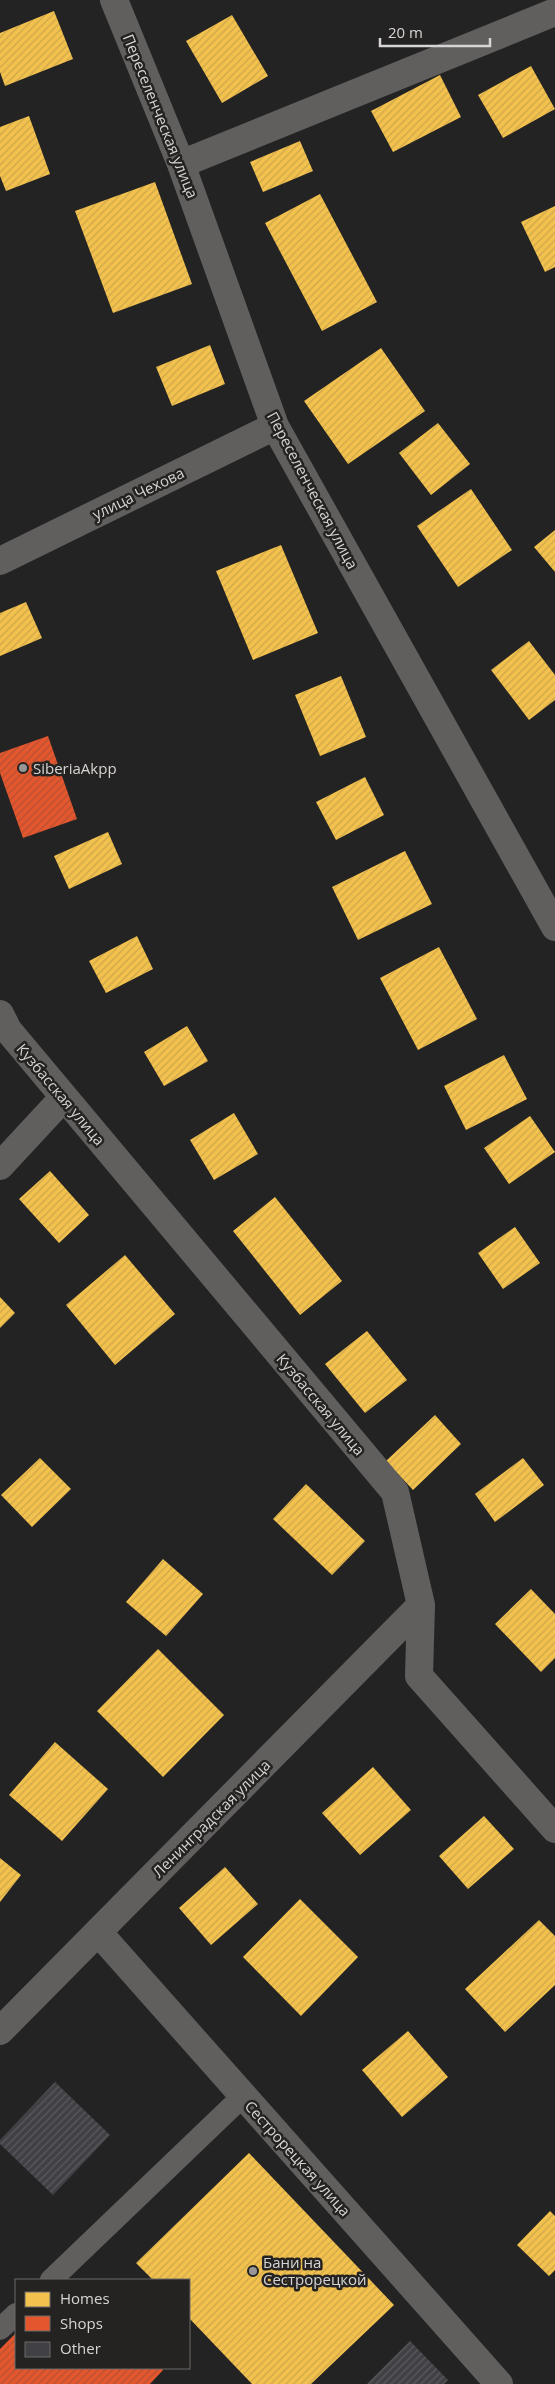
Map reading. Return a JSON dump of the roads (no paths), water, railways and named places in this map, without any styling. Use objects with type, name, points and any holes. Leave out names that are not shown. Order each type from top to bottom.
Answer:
[{"type":"street","name":"Переселенческая улица","points":[[114,0],[181,164],[275,426],[555,927]]},
{"type":"street","points":[[181,164],[555,12]]},
{"type":"street","name":"улица Чехова","points":[[0,561],[275,426]]},
{"type":"street","name":"Кузбасская улица","points":[[0,1014],[8,1030],[395,1492],[421,1605],[419,1676],[555,1829]]},
{"type":"street","points":[[0,1166],[64,1097]]},
{"type":"street","name":"Ленинградская улица","points":[[0,2031],[421,1605]]},
{"type":"street","name":"Сестрорецкая улица","points":[[98,1932],[499,2384]]},
{"type":"lane","points":[[52,2279],[243,2096]]},
{"type":"lane","points":[[0,2329],[15,2315]]},
{"type":"place","name":"SiberiaAkpp","points":[[23,768]]},
{"type":"place","name":"Бани на Сестрорецкой","points":[[253,2271]]}]
